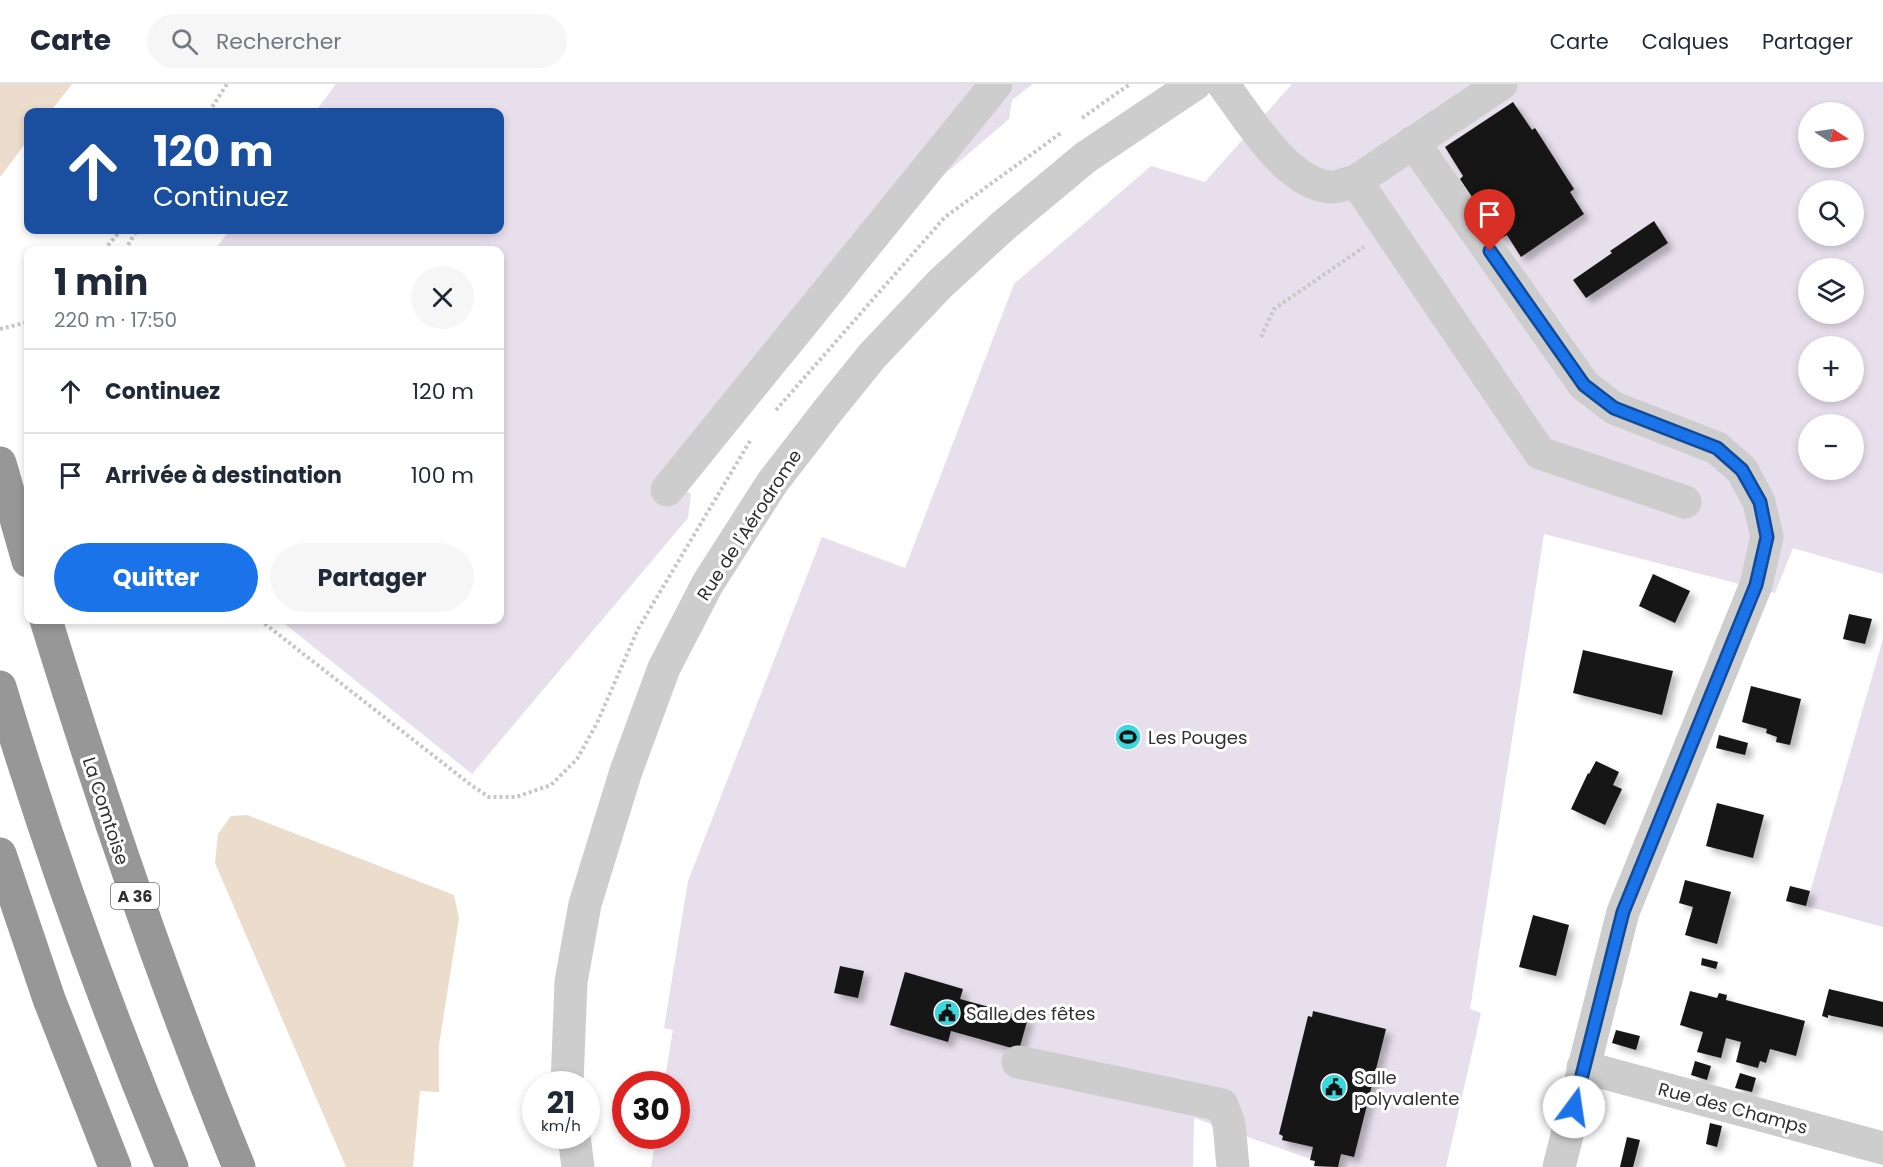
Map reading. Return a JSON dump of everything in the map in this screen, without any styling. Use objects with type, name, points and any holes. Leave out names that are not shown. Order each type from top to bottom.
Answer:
[{"type":"highway","points":[[0,463],[24,547]]},
{"type":"highway","name":"La Comtoise","points":[[47,624],[123,861],[172,996],[239,1167]]},
{"type":"highway","points":[[0,687],[37,804],[99,981],[172,1167]]},
{"type":"highway","points":[[0,854],[49,999],[115,1167]]},
{"type":"highway","points":[[49,999],[94,1167]]},
{"type":"street","points":[[667,490],[996,84]]},
{"type":"street","name":"Rue de l'Aérodrome","points":[[568,1071],[571,982],[585,903],[626,771],[664,668],[715,573],[772,483],[873,356],[940,284],[1003,226],[1086,157],[1195,84]]},
{"type":"street","points":[[1223,84],[1277,156],[1305,180],[1330,188],[1356,181],[1501,84]]},
{"type":"street","points":[[1413,142],[1584,385],[1614,408],[1717,448],[1742,470],[1760,502],[1767,537],[1756,585],[1623,912],[1559,1167]]},
{"type":"street","points":[[1356,181],[1540,453],[1685,502]]},
{"type":"street","points":[[1018,1062],[1222,1105],[1229,1124],[1233,1167]]},
{"type":"street","name":"Rue des Champs","points":[[1583,1067],[1883,1148]]},
{"type":"street","points":[[576,1149],[578,1167]]},
{"type":"path","points":[[211,108],[227,84]]},
{"type":"path","points":[[1261,337],[1274,309],[1390,230]]},
{"type":"path","points":[[107,246],[118,234]]},
{"type":"path","points":[[0,329],[24,323]]},
{"type":"shaded area","points":[[0,84],[72,84],[53,108],[24,108],[24,145],[0,177]]},
{"type":"shaded area","points":[[336,84],[1033,84],[1012,100],[1009,119],[925,191],[850,291],[798,355],[682,488],[691,494],[688,518],[472,774],[285,624],[504,624],[504,246],[217,246],[227,234],[504,234],[504,108],[318,108]]},
{"type":"shaded area","name":"Les Pouges","points":[[1292,84],[1883,84],[1883,574],[1793,548],[1775,593],[1544,534],[1470,1009],[1481,1013],[1446,1167],[1333,1167],[1194,1118],[1193,1167],[651,1167],[654,1149],[690,1149],[690,1071],[666,1071],[673,1030],[664,1028],[688,881],[822,537],[905,568],[1014,284],[1151,166],[1205,182]]},
{"type":"shaded area","points":[[1883,639],[1883,927],[1806,906]]},
{"type":"shaded area","points":[[247,815],[454,895],[459,918],[439,1045],[439,1092],[420,1091],[413,1167],[346,1167],[215,863],[218,834],[231,816]]},
{"type":"building","points":[[1513,102],[1532,130],[1535,128],[1574,189],[1570,192],[1584,214],[1521,257],[1507,235],[1500,239],[1460,179],[1463,176],[1445,147]]},
{"type":"building","points":[[1654,221],[1668,243],[1586,298],[1573,280]]},
{"type":"building","points":[[1653,574],[1690,591],[1675,623],[1639,606]]},
{"type":"building","points":[[1849,614],[1872,619],[1865,644],[1843,639]]},
{"type":"building","points":[[1583,650],[1673,671],[1662,715],[1573,693]]},
{"type":"building","points":[[1751,686],[1801,699],[1790,745],[1776,742],[1777,737],[1766,733],[1767,729],[1742,722]]},
{"type":"building","points":[[1719,735],[1748,743],[1745,755],[1716,748]]},
{"type":"building","points":[[1596,761],[1619,772],[1613,785],[1622,789],[1605,825],[1571,809]]},
{"type":"building","points":[[1717,803],[1764,815],[1753,858],[1706,846]]},
{"type":"building","points":[[1685,880],[1731,892],[1717,944],[1685,935],[1693,907],[1679,903]]},
{"type":"building","points":[[1790,886],[1810,891],[1806,906],[1786,901]]},
{"type":"building","points":[[1533,915],[1569,925],[1556,976],[1519,967]]},
{"type":"building","points":[[1702,958],[1718,962],[1716,969],[1701,965]]},
{"type":"building","points":[[840,966],[864,971],[858,998],[834,993]]},
{"type":"building","points":[[905,972],[963,989],[960,999],[1028,1018],[1019,1050],[951,1031],[948,1042],[890,1025]]},
{"type":"building","points":[[1829,989],[1883,1002],[1883,1027],[1828,1015],[1828,1018],[1822,1016]]},
{"type":"building","points":[[1690,991],[1717,998],[1719,993],[1727,995],[1726,1000],[1805,1021],[1796,1056],[1770,1049],[1766,1063],[1760,1061],[1758,1068],[1736,1062],[1741,1042],[1726,1038],[1721,1058],[1697,1052],[1703,1032],[1680,1025]]},
{"type":"building","points":[[1313,1011],[1386,1029],[1354,1157],[1341,1154],[1338,1167],[1314,1166],[1315,1161],[1310,1160],[1313,1147],[1282,1140],[1283,1136],[1279,1134],[1308,1016],[1312,1017]]},
{"type":"building","points":[[1616,1030],[1640,1036],[1636,1050],[1612,1043]]},
{"type":"building","points":[[1695,1061],[1711,1066],[1707,1080],[1691,1075]]},
{"type":"building","points":[[1740,1073],[1756,1078],[1752,1092],[1735,1088]]},
{"type":"building","points":[[1710,1123],[1722,1126],[1717,1147],[1706,1144]]},
{"type":"building","points":[[1627,1137],[1640,1140],[1633,1167],[1620,1167]]},
{"type":"place","name":"Les Pouges","points":[[1128,737]]},
{"type":"place","name":"Salle des fêtes","points":[[947,1013]]},
{"type":"place","name":"Salle polyvalente","points":[[1334,1087]]},
{"type":"route","points":[[1490,251],[1584,385],[1614,408],[1717,448],[1742,470],[1760,502],[1767,537],[1756,585],[1623,912],[1574,1107]]}]
